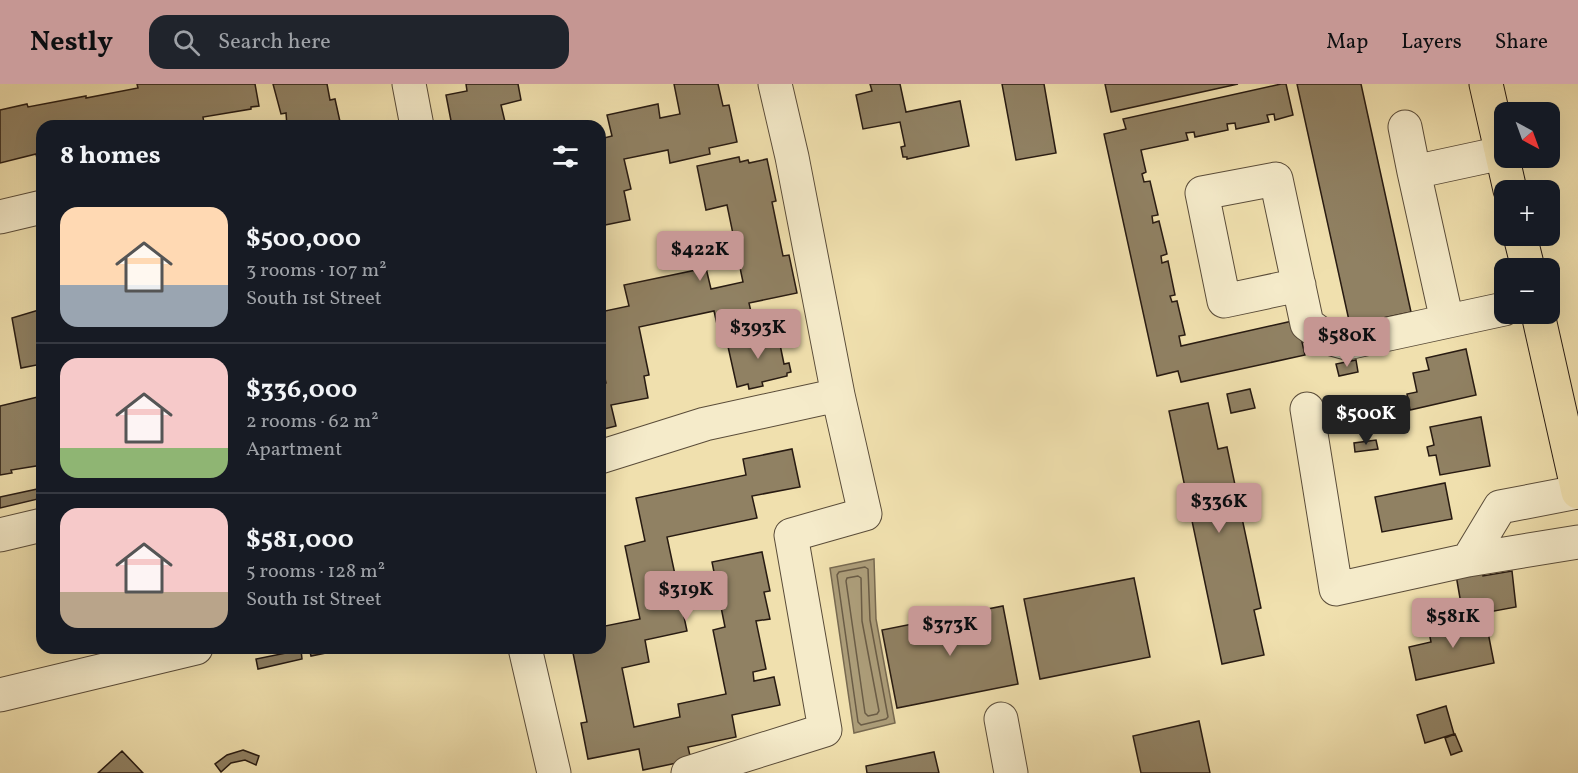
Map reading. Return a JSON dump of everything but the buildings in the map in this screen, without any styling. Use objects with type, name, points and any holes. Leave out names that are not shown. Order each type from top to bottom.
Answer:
[{"type":"main road","points":[[1486,84],[1494,118]]},
{"type":"main road","points":[[1540,324],[1578,492]]},
{"type":"lane","points":[[409,84],[416,120]]},
{"type":"lane","points":[[688,773],[825,730],[790,535],[865,514],[838,395],[792,157],[775,84]]},
{"type":"lane","points":[[1405,127],[1447,321]]},
{"type":"lane","points":[[1414,172],[1494,155]]},
{"type":"lane","points":[[0,217],[36,208]]},
{"type":"lane","points":[[1299,285],[1307,324],[1325,337],[1347,343],[1494,311]]},
{"type":"lane","points":[[606,455],[705,423],[838,395]]},
{"type":"lane","points":[[1307,409],[1336,589],[1468,560],[1578,542]]},
{"type":"lane","points":[[1468,560],[1500,507],[1578,492]]},
{"type":"lane","points":[[0,535],[36,526]]},
{"type":"lane","points":[[0,695],[171,654]]},
{"type":"lane","points":[[526,654],[554,773]]},
{"type":"lane","points":[[1001,719],[1011,773]]},
{"type":"water","points":[[874,559],[876,619],[895,723],[854,733],[830,568]]}]
